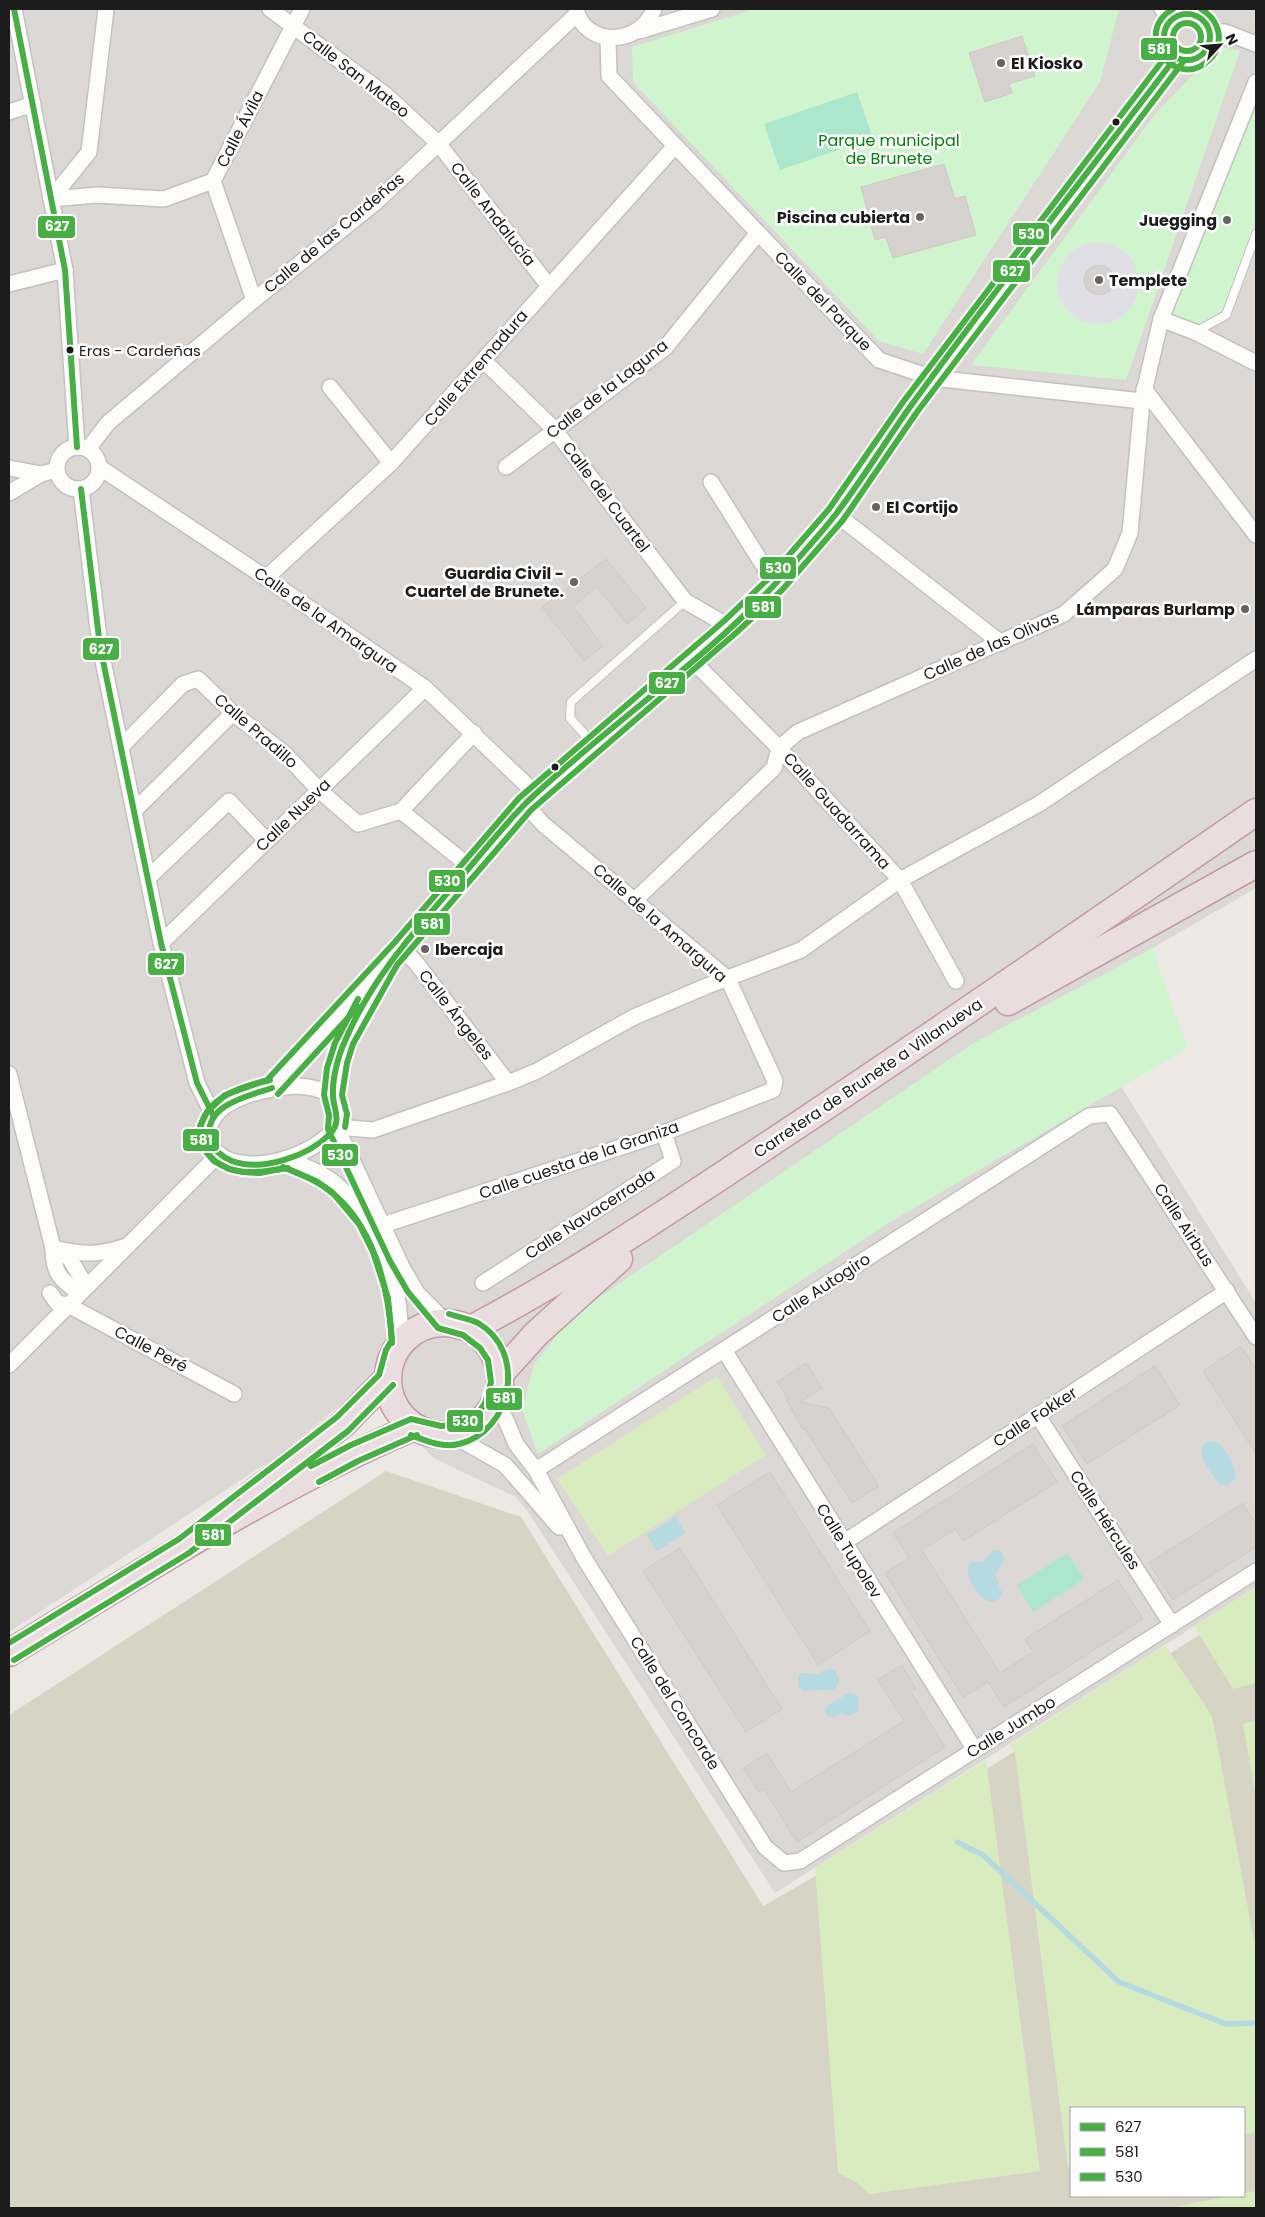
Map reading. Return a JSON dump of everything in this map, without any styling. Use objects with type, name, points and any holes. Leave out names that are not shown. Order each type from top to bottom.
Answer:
[{"type":"highway","name":"Carretera de Brunete a Villanueva","points":[[471,1329],[580,1268],[672,1210],[976,1006],[1256,812]]},
{"type":"highway","name":"Carretera de Brunete a Villanueva","points":[[501,1373],[536,1334],[611,1266],[676,1218],[924,1052],[1017,997],[1256,864]]},
{"type":"highway","points":[[446,1322],[471,1329],[485,1340],[496,1355],[501,1373],[496,1403],[485,1419],[470,1430],[452,1436],[432,1435],[414,1427],[400,1414],[390,1398],[387,1379],[394,1353],[401,1342],[414,1330],[429,1324],[446,1322]]},
{"type":"highway","points":[[184,1546],[343,1424],[387,1379]]},
{"type":"highway","points":[[9,1652],[184,1546],[354,1453],[414,1427]]},
{"type":"highway","points":[[9,1668],[91,1603]]},
{"type":"street","points":[[14,9],[65,270],[82,448]]},
{"type":"street","points":[[51,199],[89,152],[106,9]]},
{"type":"street","name":"Calle San Mateo","points":[[270,9],[386,95],[438,143]]},
{"type":"street","name":"Calle Ávila","points":[[51,199],[97,195],[164,198],[213,181],[302,9]]},
{"type":"street","points":[[638,32],[650,19],[654,9]]},
{"type":"street","points":[[577,11],[590,30],[608,38],[624,38],[712,9]]},
{"type":"street","points":[[1162,9],[1199,17],[1206,23],[1209,32],[1207,49],[1201,56],[1193,60],[1184,60],[1176,57],[1165,45],[1165,29],[1180,13]]},
{"type":"street","name":"Calle de las Cardeñas","points":[[82,448],[108,423],[254,300],[375,203],[577,11]]},
{"type":"street","points":[[1209,32],[1225,32],[1256,44]]},
{"type":"street","name":"Calle del Parque","points":[[608,38],[609,76],[879,360],[933,378],[1143,395]]},
{"type":"street","points":[[272,1088],[402,948],[470,866],[530,799],[730,627],[775,584],[836,514],[910,407],[1176,57]]},
{"type":"street","name":"Calle de las Olivas","points":[[779,748],[798,732],[1064,614],[1115,569],[1130,532],[1143,395],[1161,319],[1256,82]]},
{"type":"street","points":[[9,112],[33,104]]},
{"type":"street","name":"Calle Andalucía","points":[[438,143],[548,285]]},
{"type":"street","name":"Calle Extremadura","points":[[266,578],[391,463],[484,362],[548,285],[675,146]]},
{"type":"street","points":[[213,181],[254,300]]},
{"type":"street","name":"Calle de la Laguna","points":[[506,468],[554,429],[665,348],[758,233]]},
{"type":"street","points":[[9,284],[65,270]]},
{"type":"street","points":[[1161,319],[1195,332],[1256,362]]},
{"type":"street","name":"Calle del Cuartel","points":[[484,362],[554,429],[685,602],[730,627]]},
{"type":"street","points":[[330,387],[391,463]]},
{"type":"street","points":[[1143,395],[1256,535]]},
{"type":"street","points":[[82,448],[94,454],[99,468],[97,478],[90,485],[81,489],[70,487],[61,481],[57,470],[59,459],[66,450],[82,448]]},
{"type":"street","points":[[9,468],[41,474]]},
{"type":"street","name":"Calle de la Amargura","points":[[99,468],[266,578],[425,688],[474,733],[530,799],[543,824],[728,979],[776,1081],[774,1090]]},
{"type":"street","points":[[9,494],[41,474],[57,470]]},
{"type":"street","points":[[710,482],[775,584]]},
{"type":"street","points":[[81,489],[100,646],[161,943],[196,1083],[214,1117]]},
{"type":"street","points":[[836,514],[1001,643]]},
{"type":"street","points":[[337,1124],[349,1128],[373,1130],[508,1083],[537,1071],[634,1017],[800,950],[900,880],[1039,804],[1256,659]]},
{"type":"street","name":"Calle Guadarrama","points":[[692,660],[779,748],[900,880],[956,981]]},
{"type":"street","name":"Calle Pradillo","points":[[120,747],[183,684],[198,679],[233,713],[285,754],[319,790],[358,824],[400,811]]},
{"type":"street","name":"Calle Nueva","points":[[161,943],[425,688]]},
{"type":"street","points":[[134,811],[233,713]]},
{"type":"street","points":[[470,866],[400,811],[474,733]]},
{"type":"street","points":[[635,900],[774,768],[779,748]]},
{"type":"street","points":[[148,878],[228,801],[267,841]]},
{"type":"street","name":"Calle Ángeles","points":[[402,948],[417,964],[508,1083]]},
{"type":"street","points":[[390,960],[345,1040],[338,1061],[333,1096],[338,1114],[337,1124],[402,1267],[417,1293],[446,1322]]},
{"type":"street","points":[[9,1074],[53,1248],[50,1293],[40,1333]]},
{"type":"street","points":[[333,1096],[316,1087],[296,1086],[272,1088],[229,1103],[214,1117],[209,1127],[210,1144],[219,1154],[232,1161],[259,1164],[286,1159],[313,1147],[337,1124]]},
{"type":"street","name":"Calle cuesta de la Graniza","points":[[384,1225],[664,1133],[774,1090]]},
{"type":"street","name":"Calle Airbus","points":[[1110,1114],[1256,1337]]},
{"type":"street","name":"Calle Autogiro","points":[[536,1470],[1089,1116],[1110,1114]]},
{"type":"street","name":"Calle Navacerrada","points":[[483,1283],[673,1161],[664,1133]]},
{"type":"street","points":[[9,1365],[82,1289],[219,1154]]},
{"type":"street","points":[[286,1159],[320,1174],[338,1185],[366,1218],[380,1248],[397,1296],[401,1342]]},
{"type":"street","points":[[53,1248],[85,1254],[102,1254],[126,1246]]},
{"type":"street","points":[[53,1248],[70,1258],[82,1289]]},
{"type":"street","points":[[53,1264],[60,1280],[82,1289]]},
{"type":"street","name":"Calle Fokker","points":[[843,1543],[1227,1292]]},
{"type":"street","name":"Calle Peré","points":[[50,1293],[57,1304],[68,1305],[234,1394]]},
{"type":"street","name":"Calle Tupolev","points":[[724,1350],[843,1543],[975,1750]]},
{"type":"street","name":"Calle del Concorde","points":[[496,1403],[506,1420],[516,1444],[536,1470],[584,1558],[765,1847]]},
{"type":"street","name":"Calle Hércules","points":[[1038,1416],[1172,1625]]},
{"type":"street","name":"Calle del Concorde","points":[[452,1436],[505,1465],[543,1506],[584,1558]]},
{"type":"street","name":"Calle Jumbo","points":[[765,1847],[784,1863],[800,1861],[1256,1571]]},
{"type":"lane","points":[[1195,332],[1226,315],[1256,234]]},
{"type":"lane","points":[[594,745],[570,718],[571,702],[685,602]]},
{"type":"shaded area","points":[[9,9],[1256,9],[1256,888],[1066,998],[1256,1303],[1256,1587],[775,1893],[528,1512],[516,1497],[435,1459],[361,1388],[279,1455],[9,1632]]},
{"type":"shaded area","points":[[1123,21],[1137,26],[1117,78],[1103,73]]},
{"type":"shaded area","points":[[1098,242],[1114,245],[1127,254],[1136,267],[1139,283],[1136,299],[1127,312],[1114,321],[1098,324],[1082,321],[1069,312],[1060,299],[1057,283],[1060,267],[1069,254],[1082,245]]},
{"type":"shaded area","points":[[386,1471],[521,1517],[763,1906],[830,1868],[1256,1599],[1256,2208],[9,2208],[9,1715]]},
{"type":"green space","name":"Parque municipal de Brunete","points":[[755,9],[1119,9],[1100,82],[923,354],[879,341],[633,82],[632,47]]},
{"type":"green space","points":[[1219,46],[1240,51],[1126,380],[971,365],[1156,113],[1194,74],[1215,60]]},
{"type":"green space","points":[[1256,82],[1256,234],[1226,315],[1195,332],[1161,319]]},
{"type":"green space","points":[[857,92],[873,138],[780,170],[764,124]]},
{"type":"green space","points":[[1155,947],[1156,960],[1188,1048],[890,1222],[538,1454],[522,1409],[534,1365],[570,1317],[972,1044]]},
{"type":"green space","points":[[717,1376],[766,1455],[608,1556],[557,1479]]},
{"type":"green space","points":[[1068,1553],[1084,1579],[1033,1612],[1017,1585]]},
{"type":"green space","points":[[1256,1587],[1256,1683],[1233,1689],[1194,1626]]},
{"type":"green space","points":[[1165,1645],[1212,1716],[1256,1951],[1256,2132],[1245,2135],[1245,2107],[1070,2107],[1070,2167],[1068,2168],[1015,1753],[1010,1745]]},
{"type":"green space","points":[[1256,1720],[1256,1797],[1243,1724]]},
{"type":"green space","points":[[986,1760],[1040,2171],[869,2194],[856,2182],[838,2173],[815,1868]]},
{"type":"green space","points":[[1256,2191],[1256,2208],[1169,2208],[1226,2197],[1245,2197],[1245,2193]]},
{"type":"water","points":[[1215,1441],[1226,1452],[1234,1468],[1236,1478],[1227,1485],[1219,1484],[1208,1469],[1203,1458],[1202,1448],[1205,1442]]},
{"type":"water","points":[[676,1516],[685,1533],[657,1551],[647,1535]]},
{"type":"water","points":[[994,1550],[1001,1551],[1005,1559],[995,1574],[1002,1594],[999,1599],[992,1602],[977,1592],[970,1579],[968,1567],[971,1562],[985,1561]]},
{"type":"water","points":[[829,1669],[834,1670],[839,1677],[839,1683],[835,1689],[804,1691],[799,1687],[798,1676],[801,1673],[817,1674]]},
{"type":"water","points":[[848,1693],[853,1693],[858,1697],[859,1710],[849,1716],[842,1713],[834,1717],[828,1716],[825,1713],[827,1706]]},
{"type":"building","name":"El Kiosko","points":[[1022,36],[1035,76],[1009,84],[1012,93],[985,102],[969,53]]},
{"type":"building","name":"Piscina cubierta","points":[[944,164],[955,199],[965,196],[976,235],[893,258],[886,237],[875,240],[861,187]]},
{"type":"building","name":"Templete","points":[[1099,265],[1110,269],[1114,280],[1110,291],[1099,295],[1088,291],[1084,280],[1088,269]]},
{"type":"building","points":[[606,559],[646,608],[627,624],[597,587],[573,606],[603,646],[584,661],[542,607]]},
{"type":"building","points":[[1241,1346],[1256,1370],[1256,1454],[1203,1371]]},
{"type":"building","points":[[806,1363],[822,1388],[800,1402],[829,1408],[879,1486],[852,1503],[805,1429],[803,1430],[786,1399],[789,1400],[777,1382]]},
{"type":"building","points":[[1155,1366],[1180,1405],[1087,1464],[1062,1426]]},
{"type":"building","points":[[1033,1444],[1057,1482],[963,1541],[956,1529],[922,1550],[1000,1673],[1033,1652],[1025,1639],[1118,1580],[1143,1619],[1004,1707],[988,1682],[963,1697],[885,1573],[909,1558],[893,1533]]},
{"type":"building","points":[[770,1472],[870,1631],[818,1665],[717,1505]]},
{"type":"building","points":[[1243,1503],[1256,1525],[1256,1547],[1173,1600],[1149,1563]]},
{"type":"building","points":[[680,1548],[782,1709],[746,1732],[643,1571]]},
{"type":"building","points":[[902,1665],[916,1689],[911,1692],[945,1747],[797,1842],[764,1789],[759,1792],[743,1768],[767,1753],[791,1792],[904,1721],[878,1680]]},
{"type":"waterway","points":[[957,1842],[983,1855],[1119,1982],[1226,2024],[1256,2023]]},
{"type":"transit line","name":"627","points":[[14,9],[65,270],[77,447]]},
{"type":"transit line","name":"581","points":[[1173,9],[1161,19],[1156,31],[1157,44],[1162,55],[1171,64],[1182,69],[1195,68],[1208,61],[1213,56],[1217,47],[1219,37],[1216,24],[1201,9]]},
{"type":"transit line","name":"627","points":[[1187,14],[1200,18],[1206,24],[1210,37],[1206,50],[1200,56],[1187,60],[1174,56],[1168,50],[1164,37],[1168,24],[1174,18],[1187,14]]},
{"type":"transit line","name":"530","points":[[1187,23],[1197,27],[1201,37],[1197,47],[1187,51],[1177,47],[1173,37],[1177,27],[1187,23]]},
{"type":"transit line","name":"530","points":[[9,1643],[179,1539],[337,1417],[379,1375],[386,1350],[392,1340],[388,1298],[373,1252],[359,1224],[332,1192],[316,1181],[285,1168],[260,1173],[243,1172],[229,1169],[214,1161],[201,1145],[200,1126],[207,1112],[225,1095],[267,1080],[395,942],[519,798],[724,621],[769,578],[829,509],[903,402],[1169,52]]},
{"type":"transit line","name":"627","points":[[272,1088],[229,1104],[213,1118],[210,1127],[210,1139],[215,1149],[221,1155],[232,1161],[244,1164],[271,1163],[284,1160],[310,1149],[330,1134],[336,1125],[333,1082],[342,1047],[367,997],[395,957],[500,831],[527,802],[589,747],[718,640],[748,612],[815,540],[846,501],[910,407],[975,319],[1176,57]]},
{"type":"transit line","name":"581","points":[[345,1127],[347,1114],[342,1095],[347,1063],[353,1044],[397,965],[531,810],[736,633],[782,590],[843,520],[917,412],[1183,62]]},
{"type":"transit line","name":"627","points":[[81,489],[100,646],[161,943],[197,1083],[214,1117]]},
{"type":"transit line","name":"530","points":[[311,1466],[351,1445],[411,1419],[441,1426],[461,1424],[479,1412],[485,1403],[491,1382],[488,1360],[480,1348],[463,1335],[438,1328],[408,1292],[390,1261],[328,1129],[329,1115],[324,1095],[327,1068],[335,1043],[358,999]]},
{"type":"transit line","name":"581","points":[[278,1094],[358,1007]]},
{"type":"transit line","name":"581","points":[[270,1080],[233,1091],[220,1099],[205,1115],[200,1138],[211,1158],[232,1170],[256,1172],[288,1168]]},
{"type":"transit line","name":"581","points":[[283,1167],[322,1185],[343,1203],[357,1220],[376,1258],[383,1279],[392,1343]]},
{"type":"transit line","name":"581","points":[[411,1435],[428,1442],[446,1445],[459,1444],[477,1436],[492,1424],[502,1407],[507,1389],[508,1370],[503,1352],[493,1336],[478,1323],[449,1314]]},
{"type":"transit line","name":"581","points":[[14,1660],[189,1553],[348,1431],[393,1385]]},
{"type":"transit line","name":"581","points":[[319,1482],[358,1461],[417,1435]]},
{"type":"place","name":"El Kiosko","points":[[1001,63]]},
{"type":"place","name":"Piscina cubierta","points":[[920,217]]},
{"type":"place","name":"Juegging","points":[[1227,220]]},
{"type":"place","name":"Templete","points":[[1099,280]]},
{"type":"place","name":"Eras - Cardeñas","points":[[70,350]]},
{"type":"place","name":"El Cortijo","points":[[876,507]]},
{"type":"place","name":"Guardia Civil - Cuartel de Brunete.","points":[[574,582]]},
{"type":"place","name":"Lámparas Burlamp","points":[[1245,609]]},
{"type":"place","name":"Ibercaja","points":[[425,949]]}]
